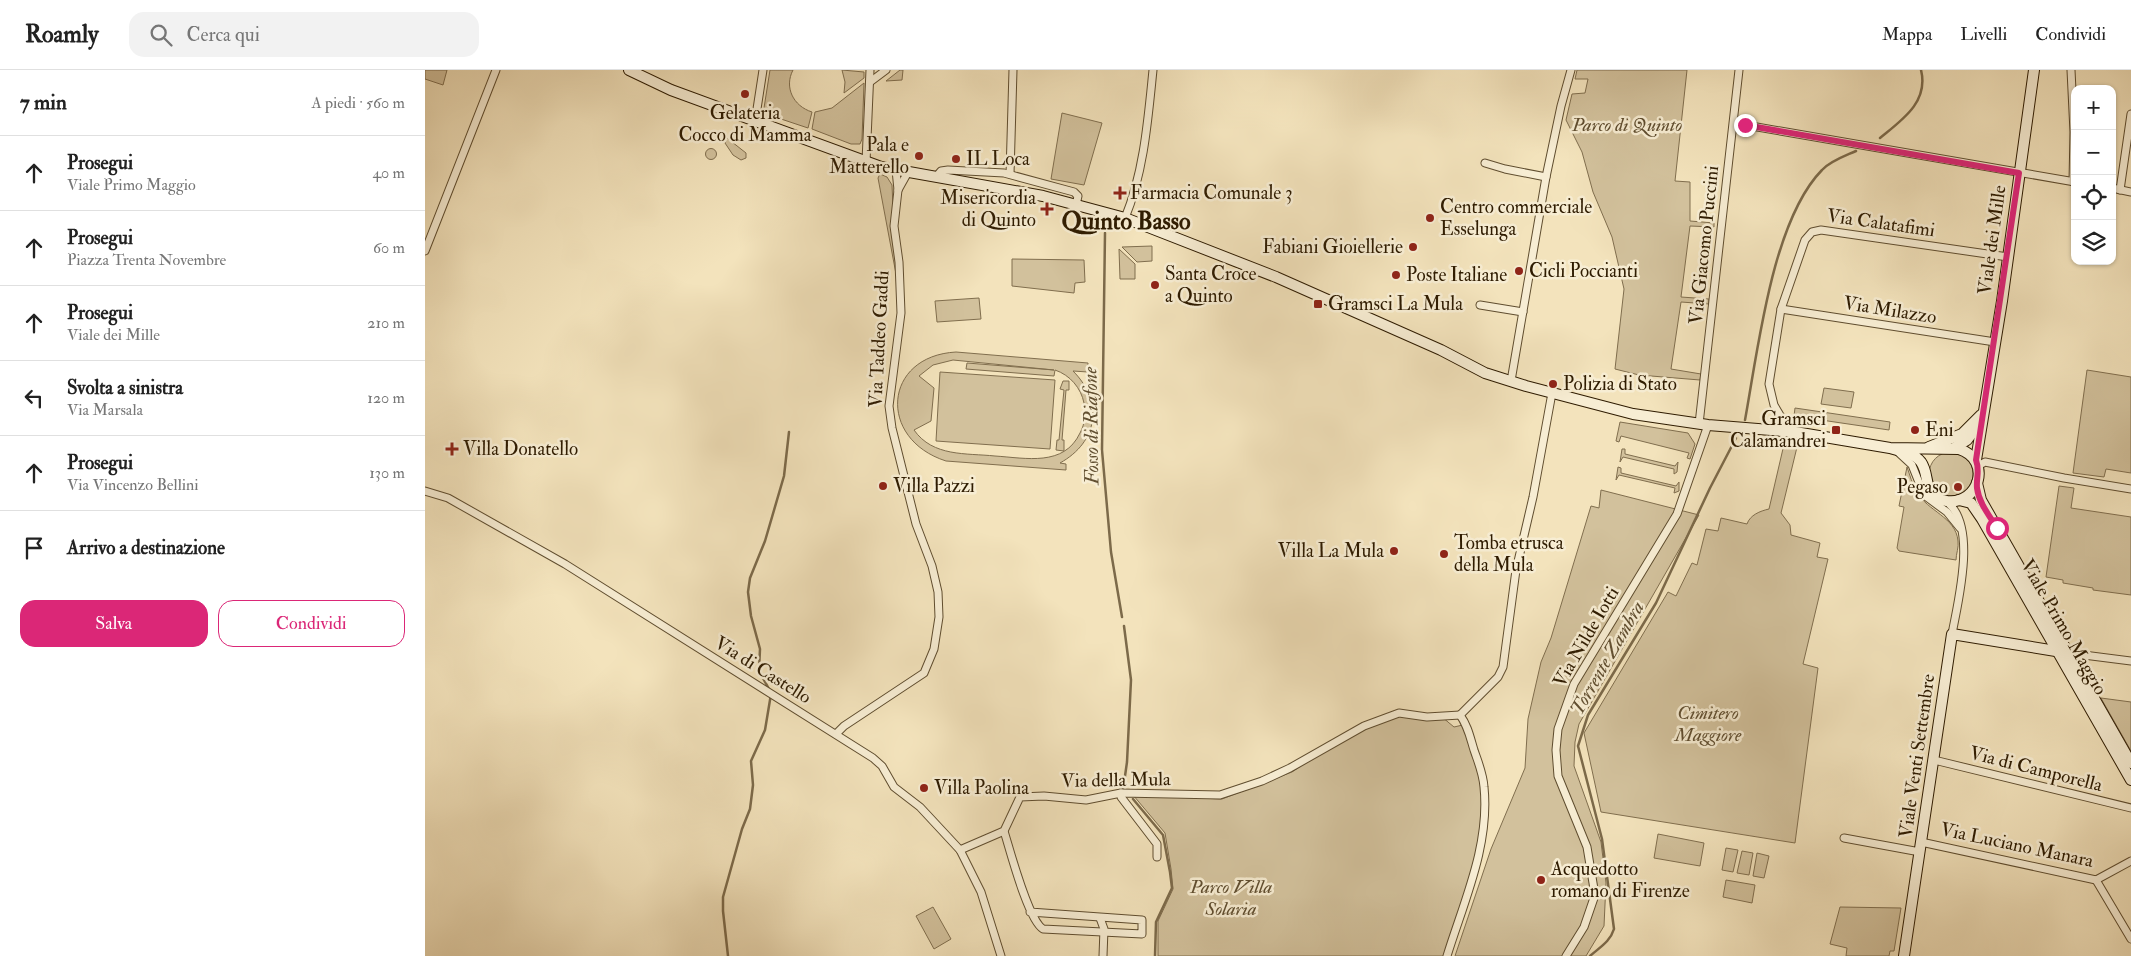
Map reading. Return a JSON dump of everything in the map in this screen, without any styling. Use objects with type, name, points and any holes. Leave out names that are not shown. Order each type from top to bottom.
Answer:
[{"type":"main road","points":[[629,70],[671,90],[865,162],[936,178],[1035,194],[1125,218],[1276,277],[1441,350],[1485,373],[1511,382],[1633,414],[1704,425],[1790,432],[1890,448],[1953,448],[1969,453],[1977,463]]},
{"type":"main road","name":"Viale dei Mille","points":[[1982,414],[2008,257],[2034,70]]},
{"type":"main road","points":[[1890,448],[1916,457],[1922,464],[1931,492],[1944,500],[1959,500],[1969,494],[1977,483],[1982,414]]},
{"type":"main road","points":[[1953,448],[1973,434],[1982,414]]},
{"type":"main road","points":[[1922,449],[1962,434],[1982,414]]},
{"type":"main road","points":[[1925,474],[1929,460],[1942,449]]},
{"type":"main road","name":"Viale Primo Maggio","points":[[1977,483],[1981,500],[2131,780]]},
{"type":"main road","name":"Viale Primo Maggio","points":[[1959,500],[1969,501],[1982,519],[2131,763]]},
{"type":"main road","points":[[1952,634],[2063,652]]},
{"type":"main road","name":"Viale Venti Settembre","points":[[1904,956],[1952,634]]},
{"type":"street","points":[[425,251],[496,70]]},
{"type":"street","points":[[755,122],[763,70]]},
{"type":"street","points":[[870,82],[886,70]]},
{"type":"street","points":[[1010,174],[1013,70]]},
{"type":"street","points":[[1125,218],[1131,205],[1144,146],[1153,70]]},
{"type":"street","name":"Via Giacomo Puccini","points":[[1704,425],[1739,70]]},
{"type":"street","points":[[2071,70],[2074,175]]},
{"type":"street","points":[[865,162],[872,71]]},
{"type":"street","points":[[1511,382],[1547,177],[1570,72]]},
{"type":"street","points":[[2131,114],[2116,189],[2131,192]]},
{"type":"street","points":[[1734,123],[2071,182]]},
{"type":"street","points":[[1485,163],[1505,170],[1547,177]]},
{"type":"street","name":"Via Taddeo Gaddi","points":[[835,734],[843,726],[924,673],[931,659],[938,622],[937,580],[916,524],[892,428],[889,406],[901,313],[899,256],[894,226],[898,190],[896,170]]},
{"type":"street","points":[[936,178],[938,173],[948,170],[1010,174],[1074,192],[1078,196],[1076,205]]},
{"type":"street","name":"Via Taddeo Gaddi","points":[[898,190],[908,172]]},
{"type":"street","name":"Via Calatafimi","points":[[1790,432],[1774,405],[1769,389],[1781,309],[1805,240],[1814,231],[2008,257]]},
{"type":"street","points":[[1480,304],[1523,312]]},
{"type":"street","name":"Via Milazzo","points":[[1781,309],[1995,342]]},
{"type":"street","points":[[1447,956],[1482,844],[1485,814],[1484,786],[1480,764],[1467,724],[1460,715],[1498,677],[1503,667],[1516,570],[1533,496],[1552,393]]},
{"type":"street","name":"Via Nilde Iotti","points":[[1566,956],[1584,926],[1595,895],[1587,848],[1558,776],[1556,750],[1559,729],[1574,684],[1665,536],[1683,500],[1704,425]]},
{"type":"street","points":[[1890,448],[1907,459],[1924,495],[1947,512],[1962,531]]},
{"type":"street","points":[[1977,463],[1991,463],[2131,489]]},
{"type":"street","name":"Via di Castello","points":[[425,491],[448,498],[565,564],[835,734],[882,766],[894,788],[920,807],[960,850],[981,892],[1001,956]]},
{"type":"street","name":"Viale Venti Settembre","points":[[1944,500],[1952,506],[1964,541],[1963,561],[1952,634]]},
{"type":"street","points":[[2063,652],[2131,661]]},
{"type":"street","name":"Via della Mula","points":[[1004,831],[1020,797],[1044,796],[1086,800],[1121,793],[1220,795],[1263,781],[1364,726],[1399,713],[1427,716],[1460,715]]},
{"type":"street","name":"Via di Camporella","points":[[1934,760],[2131,808]]},
{"type":"street","points":[[1121,793],[1121,797],[1157,844],[1157,857]]},
{"type":"street","points":[[960,850],[1004,831],[1030,912],[1037,926],[1043,929],[1143,934],[1142,920],[1030,912]]},
{"type":"street","name":"Via Luciano Manara","points":[[1844,838],[1921,847],[2096,880],[2131,861]]},
{"type":"street","points":[[2096,880],[2131,939]]},
{"type":"street","points":[[1100,918],[1104,932],[1103,956]]},
{"type":"street","points":[[991,923],[988,925],[988,929],[996,956]]},
{"type":"green space","points":[[425,70],[447,70],[443,85],[425,79]]},
{"type":"green space","points":[[770,70],[793,70],[789,83],[792,95],[795,101],[812,112],[808,128],[772,116],[764,108]]},
{"type":"green space","points":[[842,70],[864,72],[864,78],[844,93],[845,82]]},
{"type":"green space","points":[[900,70],[903,70],[902,80],[886,81]]},
{"type":"green space","name":"Parco di Quinto","points":[[1577,70],[1687,70],[1675,181],[1690,182],[1690,221],[1714,223],[1714,227],[1690,226],[1681,297],[1709,299],[1709,304],[1681,302],[1671,369],[1701,374],[1700,380],[1639,375],[1615,369],[1624,289],[1612,237],[1593,192],[1582,152],[1566,120],[1572,94],[1585,93],[1588,79],[1575,79]]},
{"type":"green space","points":[[864,83],[862,139],[860,144],[851,144],[812,129],[815,112],[832,108]]},
{"type":"green space","points":[[1062,113],[1102,123],[1084,185],[1051,179]]},
{"type":"green space","points":[[727,138],[746,153],[746,158],[741,160],[733,155],[725,143]]},
{"type":"green space","points":[[711,148],[717,154],[711,160],[705,154]]},
{"type":"green space","points":[[880,174],[887,177],[892,185],[896,274],[878,178]]},
{"type":"green space","points":[[1152,246],[1152,261],[1137,262],[1122,247]]},
{"type":"green space","points":[[1119,249],[1135,264],[1135,279],[1120,279]]},
{"type":"green space","points":[[1012,259],[1084,260],[1085,282],[1075,283],[1074,293],[1012,286]]},
{"type":"green space","points":[[979,298],[981,319],[937,322],[935,301]]},
{"type":"green space","points":[[956,352],[1088,363],[1088,372],[1073,371],[1083,383],[1089,396],[1093,408],[1092,421],[1089,433],[1082,444],[1073,454],[1060,463],[1066,464],[1066,470],[946,461],[924,450],[908,435],[900,418],[898,400],[903,382],[914,368],[932,357]],"holes":[[[953,360],[1054,370],[967,363],[966,369],[1054,376],[1055,370],[1070,379],[1083,397],[1084,422],[1082,430],[1073,444],[1054,456],[1031,459],[951,452],[931,445],[914,430],[931,421],[934,388],[919,376],[933,365]]]},
{"type":"green space","points":[[2087,370],[2131,377],[2131,473],[2106,469],[2104,477],[2073,473]]},
{"type":"green space","points":[[940,372],[1055,380],[1050,449],[936,441]]},
{"type":"green space","points":[[1063,381],[1069,381],[1069,390],[1066,390],[1062,440],[1064,440],[1064,451],[1056,450],[1057,440],[1059,440],[1064,390],[1060,389]]},
{"type":"green space","points":[[1824,388],[1854,392],[1851,408],[1821,404]]},
{"type":"green space","points":[[1795,408],[1890,422],[1889,430],[1794,416]]},
{"type":"green space","points":[[1620,422],[1688,433],[1695,444],[1690,459],[1687,458],[1689,453],[1621,436],[1619,442],[1616,441]]},
{"type":"green space","name":"Cimitero Maggiore","points":[[1785,440],[1798,443],[1781,513],[1790,525],[1791,535],[1820,543],[1817,557],[1828,559],[1803,664],[1818,668],[1795,843],[1601,812],[1584,733],[1668,592],[1676,596],[1692,563],[1697,565],[1706,529],[1718,531],[1721,518],[1747,524],[1750,518],[1769,509]]},
{"type":"green space","points":[[1622,449],[1625,449],[1625,454],[1675,466],[1678,462],[1677,472],[1674,474],[1674,469],[1623,457],[1620,462]]},
{"type":"green space","points":[[1951,452],[1963,456],[1969,462],[1973,474],[1969,486],[1963,492],[1951,496],[1939,492],[1933,486],[1929,474],[1933,462],[1939,456]]},
{"type":"green space","points":[[1618,467],[1621,468],[1621,473],[1676,486],[1679,482],[1679,491],[1674,493],[1675,488],[1619,475],[1616,480]]},
{"type":"green space","points":[[1907,467],[1914,486],[1922,499],[1947,520],[1956,533],[1958,543],[1956,560],[1899,551],[1897,548],[1904,507],[1899,506]]},
{"type":"green space","points":[[2059,486],[2074,488],[2071,508],[2131,517],[2131,595],[2093,590],[2093,588],[2063,583],[2063,580],[2046,577]]},
{"type":"green space","points":[[1601,490],[1699,515],[1579,724],[1575,742],[1574,766],[1601,842],[1606,883],[1604,926],[1586,956],[1455,956],[1491,849],[1525,768],[1528,719],[1541,662],[1551,638],[1591,506],[1599,508]]},
{"type":"green space","points":[[2101,698],[2131,702],[2131,751],[2102,700]]},
{"type":"green space","name":"Parco Villa Solaria","points":[[1401,716],[1442,717],[1454,727],[1467,724],[1484,786],[1482,844],[1447,956],[1158,956],[1158,921],[1173,889],[1171,869],[1165,833],[1133,795],[1222,799],[1292,772],[1328,747],[1365,727]]},
{"type":"green space","points":[[1658,834],[1704,843],[1700,866],[1654,858]]},
{"type":"green space","points":[[1726,848],[1738,850],[1733,872],[1722,870]]},
{"type":"green space","points":[[1742,851],[1753,853],[1749,875],[1737,873]]},
{"type":"green space","points":[[1757,853],[1769,856],[1764,878],[1753,876]]},
{"type":"green space","points":[[1726,880],[1755,885],[1752,903],[1723,897]]},
{"type":"green space","points":[[933,907],[951,939],[934,949],[916,916]]},
{"type":"green space","points":[[1840,907],[1901,908],[1894,951],[1890,951],[1889,956],[1846,956],[1847,948],[1830,944]]},
{"type":"waterway","name":"Torrente Zambra","points":[[1880,138],[1905,117],[1917,101],[1921,92],[1921,70]]},
{"type":"waterway","name":"Torrente Zambra","points":[[1745,420],[1770,288],[1779,253],[1791,221],[1805,193],[1822,170],[1833,161],[1856,151]]},
{"type":"waterway","name":"Fosso di Riafone","points":[[1105,233],[1102,450],[1111,552],[1122,617]]},
{"type":"waterway","points":[[769,689],[759,671],[760,649],[751,616],[748,592],[750,578],[765,541],[784,476],[789,432]]},
{"type":"waterway","name":"Torrente Zambra","points":[[1590,956],[1607,941],[1614,929],[1602,839],[1578,746],[1588,715],[1656,603],[1710,488],[1736,438]]},
{"type":"waterway","name":"Fosso di Riafone","points":[[1123,790],[1127,762],[1131,680],[1124,626]]},
{"type":"waterway","points":[[728,956],[723,897],[742,829],[750,809],[753,785],[751,761],[765,730],[771,694]]},
{"type":"waterway","name":"Fosso di Riafone","points":[[1133,799],[1163,835],[1170,872],[1172,888],[1156,922],[1155,956]]},
{"type":"place","name":"Gelateria Cocco di Mamma","points":[[745,94]]},
{"type":"place","name":"Pala e Matterello","points":[[919,156]]},
{"type":"place","name":"IL Loca","points":[[956,159]]},
{"type":"place","name":"Farmacia Comunale 3","points":[[1120,193]]},
{"type":"place","name":"Misericordia di Quinto","points":[[1047,209]]},
{"type":"place","name":"Centro commerciale Esselunga","points":[[1430,218]]},
{"type":"place","name":"Fabiani Gioiellerie","points":[[1413,247]]},
{"type":"place","name":"Cicli Poccianti","points":[[1519,271]]},
{"type":"place","name":"Poste Italiane","points":[[1396,275]]},
{"type":"place","name":"Santa Croce a Quinto","points":[[1155,285]]},
{"type":"place","name":"Gramsci La Mula","points":[[1318,304]]},
{"type":"place","name":"Polizia di Stato","points":[[1553,384]]},
{"type":"place","name":"Gramsci Calamandrei","points":[[1836,430]]},
{"type":"place","name":"Eni","points":[[1915,430]]},
{"type":"place","name":"Villa Donatello","points":[[452,449]]},
{"type":"place","name":"Villa Pazzi","points":[[883,486]]},
{"type":"place","name":"Pegaso","points":[[1958,487]]},
{"type":"place","name":"Villa La Mula","points":[[1394,551]]},
{"type":"place","name":"Tomba etrusca della Mula","points":[[1444,554]]},
{"type":"place","name":"Villa Paolina","points":[[924,788]]},
{"type":"place","name":"Acquedotto romano di Firenze","points":[[1541,880]]},
{"type":"district","name":"Quinto Basso","points":[[1126,221]]},
{"type":"route","points":[[1745,125],[2019,173],[2002,301],[1982,414],[1976,460],[1979,470],[1977,490],[1979,497],[1997,528]]}]
